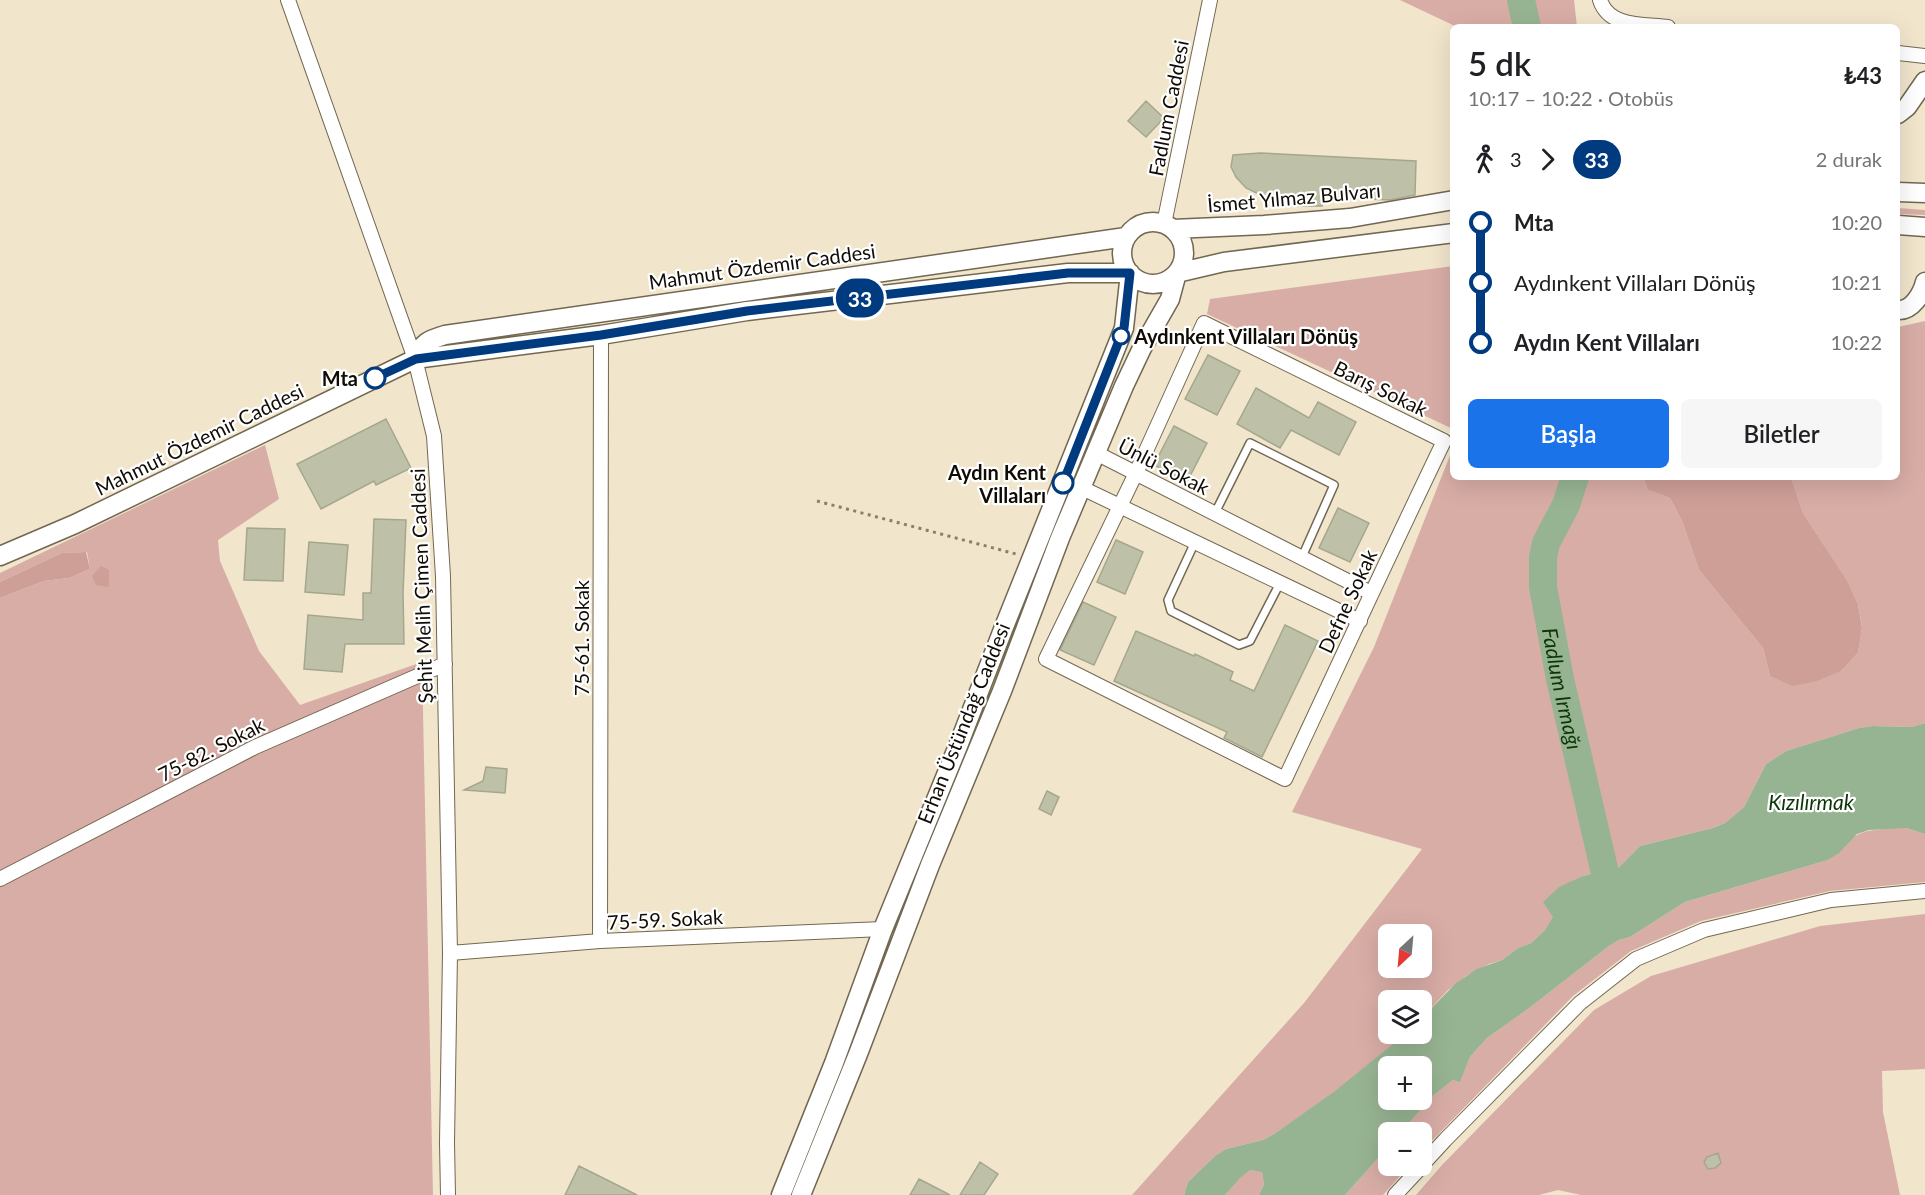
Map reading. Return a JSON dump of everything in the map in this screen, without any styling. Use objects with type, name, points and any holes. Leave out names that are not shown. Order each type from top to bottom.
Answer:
[{"type":"street","name":"Şehit Melih Çimen Caddesi","points":[[288,0],[416,359],[434,436],[443,576],[445,664],[450,953],[448,1195]]},
{"type":"street","name":"Fadlum Caddesi","points":[[1168,226],[1210,0]]},
{"type":"street","points":[[1600,0],[1608,15],[1619,21],[1644,24]]},
{"type":"street","points":[[1900,53],[1925,56]]},
{"type":"street","points":[[1900,112],[1925,81]]},
{"type":"street","points":[[1900,192],[1925,194]]},
{"type":"street","name":"İsmet Yılmaz Bulvarı","points":[[1168,226],[1264,225],[1350,218],[1450,201]]},
{"type":"street","points":[[1153,222],[1168,226],[1183,245],[1182,265],[1169,280],[1151,284],[1140,282],[1125,268],[1122,247],[1126,237],[1143,223],[1153,222]]},
{"type":"street","points":[[1900,225],[1925,227]]},
{"type":"street","points":[[1177,273],[1224,262],[1450,234]]},
{"type":"street","name":"Mahmut Özdemir Caddesi","points":[[416,359],[421,346],[445,334],[1126,237]]},
{"type":"street","name":"Mahmut Özdemir Caddesi","points":[[0,556],[75,524],[416,359],[601,335],[747,311],[1056,274],[1130,273]]},
{"type":"street","name":"Erhan Üstündağ Caddesi","points":[[781,1195],[834,1063],[883,929],[954,757],[1124,328],[1130,273]]},
{"type":"street","name":"Erhan Üstündağ Caddesi","points":[[801,1195],[930,865],[1002,691],[1060,538],[1142,348],[1170,299],[1177,273]]},
{"type":"street","points":[[1900,310],[1915,302],[1925,282]]},
{"type":"street","name":"Barış Sokak","points":[[1136,473],[1204,323],[1444,441]]},
{"type":"street","name":"75-61. Sokak","points":[[600,941],[601,335]]},
{"type":"street","name":"Defne Sokak","points":[[1119,506],[1046,659],[1285,779],[1444,441]]},
{"type":"street","name":"Ünlü Sokak","points":[[1096,453],[1371,593]]},
{"type":"street","points":[[1119,506],[1136,473]]},
{"type":"street","points":[[1082,488],[1360,621]]},
{"type":"street","name":"75-82. Sokak","points":[[0,879],[255,747],[445,664]]},
{"type":"street","points":[[1432,1155],[1580,1003],[1636,959],[1715,927],[1831,900],[1925,891]]},
{"type":"street","name":"75-59. Sokak","points":[[450,953],[600,941],[883,929]]},
{"type":"street","points":[[1395,1195],[1412,1176]]},
{"type":"lane","name":"Ünlü Sokak","points":[[1215,513],[1250,443],[1334,485],[1302,558]]},
{"type":"lane","points":[[1195,542],[1168,600],[1171,611],[1239,645],[1250,640],[1280,583]]},
{"type":"path","points":[[817,501],[1032,558]]},
{"type":"shaded area","points":[[1400,0],[1574,0],[1577,24],[1451,24]]},
{"type":"shaded area","points":[[1900,208],[1925,210],[1925,215],[1900,214]]},
{"type":"shaded area","points":[[1450,266],[1450,428],[1207,314],[1210,299]]},
{"type":"shaded area","points":[[1925,321],[1925,723],[1912,727],[1859,728],[1786,751],[1766,764],[1744,807],[1725,823],[1640,846],[1618,868],[1583,876],[1545,930],[1531,943],[1518,948],[1502,960],[1466,976],[1432,1007],[1432,990],[1378,990],[1378,1044],[1393,1044],[1336,1091],[1274,1134],[1263,1140],[1226,1149],[1215,1156],[1188,1182],[1184,1195],[1132,1195],[1304,1003],[1422,849],[1292,812],[1374,647],[1450,456],[1450,480],[1644,480],[1648,490],[1670,498],[1682,521],[1699,570],[1763,648],[1770,676],[1841,671],[1858,653],[1862,627],[1858,604],[1847,580],[1803,513],[1792,480],[1900,480],[1900,327]]},
{"type":"shaded area","points":[[265,445],[279,499],[218,540],[220,561],[259,651],[300,705],[422,662],[433,1195],[0,1195],[0,598],[44,581],[69,578],[90,569],[87,552],[62,553],[0,582],[0,573]]},
{"type":"shaded area","points":[[1644,480],[1792,480],[1803,513],[1847,580],[1858,604],[1862,628],[1858,653],[1841,671],[1817,681],[1793,686],[1770,676],[1763,648],[1699,570],[1682,521],[1670,498],[1648,490]]},
{"type":"shaded area","points":[[86,552],[90,569],[69,578],[44,581],[0,598],[0,582],[62,553]]},
{"type":"shaded area","points":[[101,566],[109,570],[109,587],[96,585],[92,576]]},
{"type":"shaded area","points":[[1906,828],[1925,834],[1925,882],[1830,891],[1701,921],[1631,951],[1573,996],[1432,1141],[1432,1122],[1410,1122],[1421,1110],[1432,1110],[1434,1095],[1453,1080],[1460,1081],[1470,1057],[1487,1038],[1609,946],[1630,937],[1685,902],[1828,860],[1851,839],[1871,830]]},
{"type":"shaded area","points":[[1925,914],[1925,1069],[1882,1071],[1883,1112],[1900,1195],[1581,1195],[1558,1190],[1539,1195],[1416,1195],[1442,1165],[1594,1010],[1651,976],[1820,926]]},
{"type":"shaded area","points":[[1378,1158],[1378,1176],[1400,1176],[1383,1195],[1345,1195]]},
{"type":"shaded area","points":[[1250,1170],[1262,1171],[1264,1184],[1259,1195],[1225,1195],[1240,1177]]},
{"type":"water","name":"Kızılırmak","points":[[1925,723],[1925,834],[1906,828],[1869,830],[1857,834],[1839,853],[1828,860],[1685,902],[1630,937],[1609,946],[1487,1038],[1470,1057],[1460,1082],[1453,1080],[1432,1097],[1432,1056],[1378,1056],[1378,1110],[1421,1110],[1410,1122],[1378,1122],[1378,1158],[1345,1195],[1259,1195],[1264,1184],[1262,1172],[1250,1170],[1225,1195],[1184,1195],[1188,1182],[1215,1156],[1226,1149],[1263,1140],[1274,1134],[1335,1091],[1393,1044],[1432,1044],[1432,1008],[1456,983],[1477,969],[1502,960],[1518,948],[1531,943],[1545,930],[1553,917],[1543,902],[1559,887],[1583,876],[1618,868],[1640,846],[1725,823],[1744,807],[1766,764],[1786,751],[1859,728],[1912,727]]},
{"type":"building","points":[[1146,101],[1164,118],[1146,137],[1128,121]]},
{"type":"building","points":[[1260,153],[1416,161],[1415,195],[1390,200],[1324,197],[1322,206],[1289,206],[1246,188],[1236,177],[1231,167],[1233,155]]},
{"type":"building","points":[[1208,355],[1240,371],[1217,415],[1185,399]]},
{"type":"building","points":[[1256,388],[1309,418],[1318,402],[1356,422],[1339,455],[1291,430],[1280,448],[1237,424]]},
{"type":"building","points":[[386,419],[411,468],[376,485],[374,481],[321,509],[297,464]]},
{"type":"building","points":[[1174,426],[1207,443],[1187,482],[1154,465]]},
{"type":"building","points":[[1338,508],[1369,523],[1350,562],[1319,548]]},
{"type":"building","points":[[374,519],[406,520],[403,593],[404,644],[345,644],[342,672],[304,669],[308,615],[363,620],[363,593],[371,593]]},
{"type":"building","points":[[247,528],[285,529],[283,581],[244,580]]},
{"type":"building","points":[[1116,540],[1143,552],[1125,594],[1097,582]]},
{"type":"building","points":[[309,542],[348,545],[344,595],[305,592]]},
{"type":"building","points":[[1083,602],[1116,617],[1094,665],[1060,650]]},
{"type":"building","points":[[1285,625],[1318,641],[1262,757],[1224,738],[1227,732],[1114,681],[1136,631],[1233,672],[1230,680],[1254,691]]},
{"type":"building","points":[[486,767],[507,769],[505,793],[464,790],[483,781]]},
{"type":"building","points":[[1047,791],[1059,797],[1051,815],[1039,809]]},
{"type":"building","points":[[1718,1153],[1721,1163],[1715,1168],[1708,1169],[1704,1162],[1707,1157]]},
{"type":"building","points":[[980,1162],[998,1174],[984,1195],[960,1195]]},
{"type":"building","points":[[579,1166],[637,1195],[565,1195]]},
{"type":"building","points":[[919,1179],[950,1195],[910,1195]]},
{"type":"waterway","name":"Fadlum Irmağı","points":[[1521,0],[1526,24]]},
{"type":"waterway","name":"Fadlum Irmağı","points":[[1574,480],[1566,505],[1546,543],[1543,557],[1543,587],[1560,679],[1612,903]]},
{"type":"bus line","name":"33","points":[[375,378],[416,359],[601,335],[747,311],[1068,273],[1130,273],[1124,328],[1063,483]]},
{"type":"place","name":"Aydınkent Villaları Dönüş","points":[[1121,336]]},
{"type":"place","name":"Mta","points":[[375,378]]},
{"type":"place","name":"Aydın Kent Villaları","points":[[1063,483]]}]
